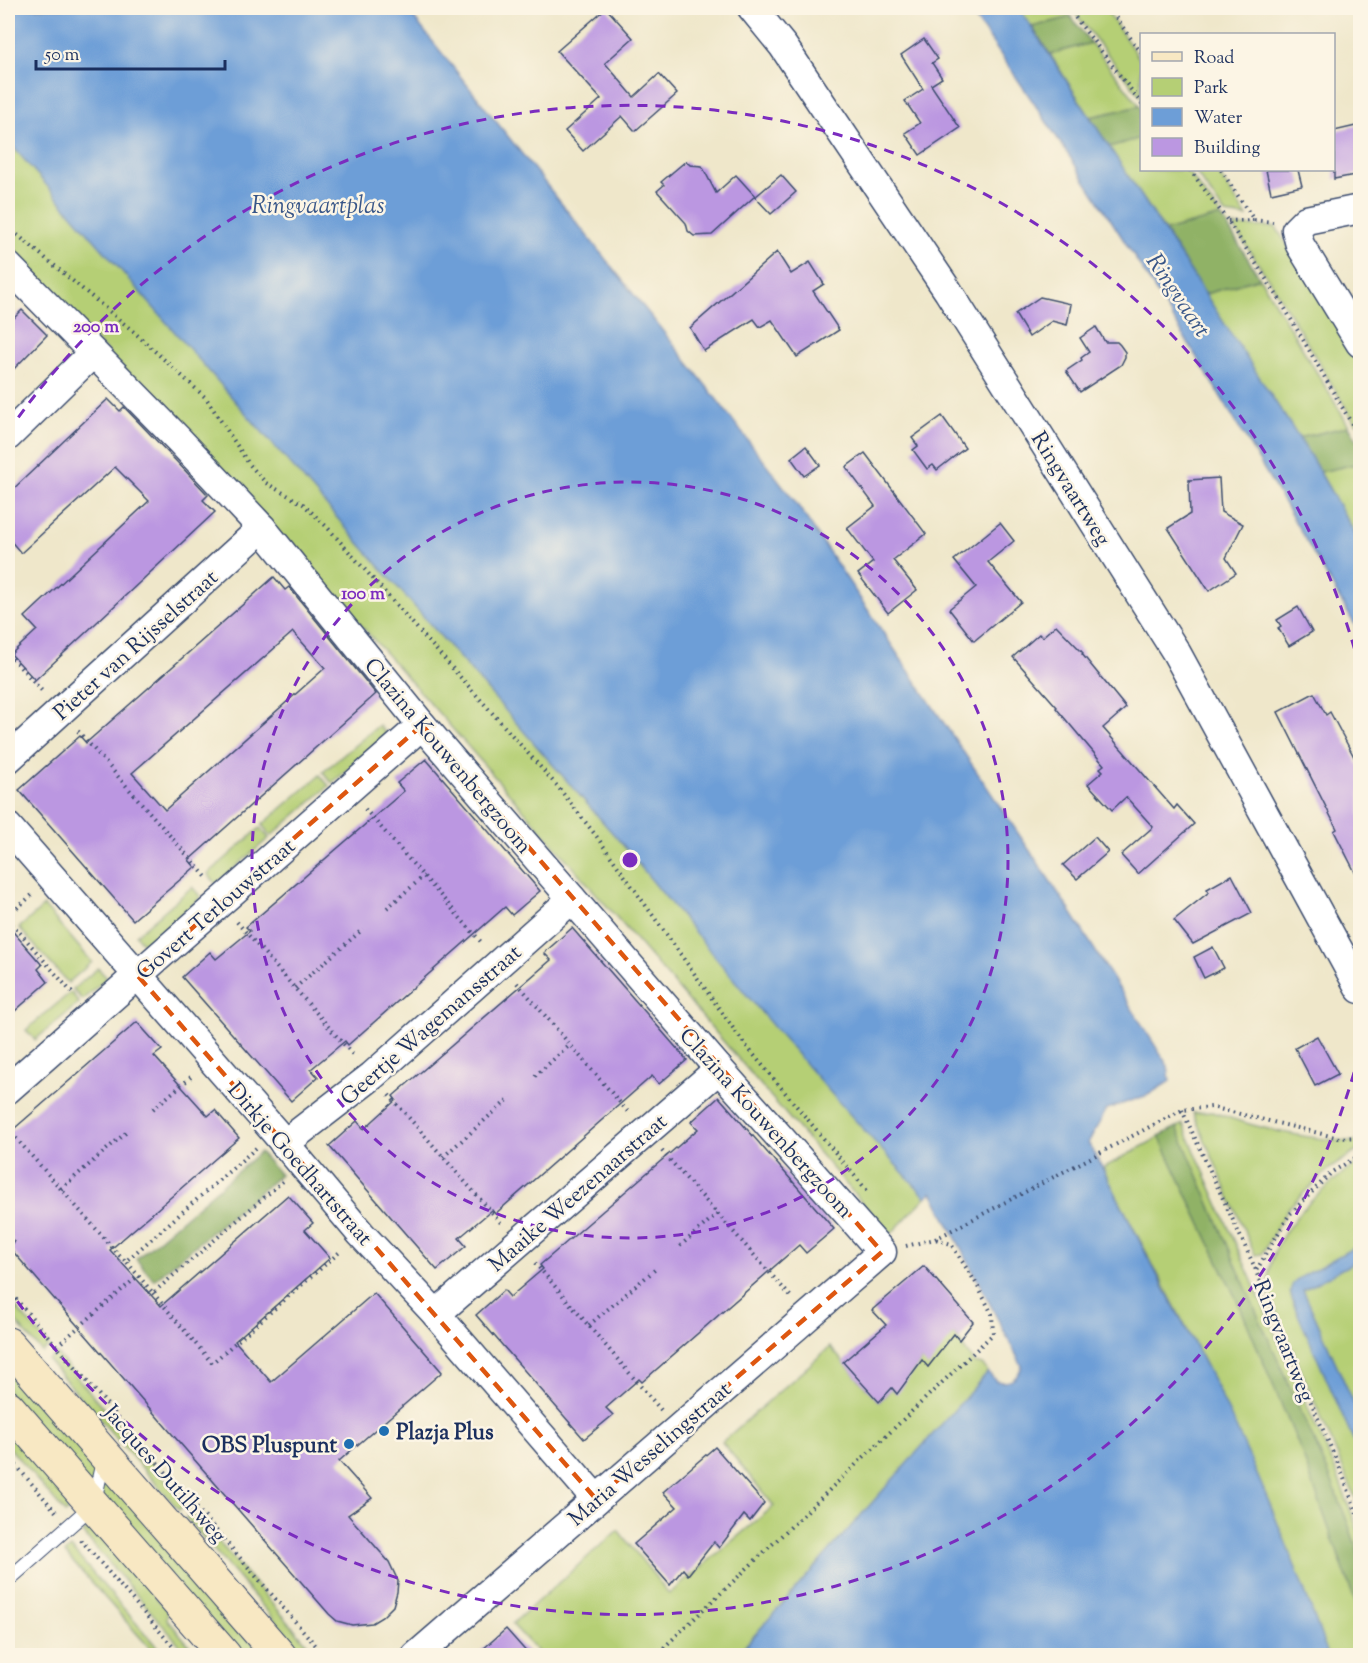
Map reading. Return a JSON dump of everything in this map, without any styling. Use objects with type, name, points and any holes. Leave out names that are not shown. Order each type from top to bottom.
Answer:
[{"type":"main road","name":"Jacques Dutilhweg","points":[[8,1344],[280,1656]]},
{"type":"main road","points":[[8,1407],[225,1656]]},
{"type":"street","name":"Ringvaartweg","points":[[752,8],[783,46],[948,291],[1176,652],[1360,989]]},
{"type":"street","points":[[1360,209],[1306,220],[1296,230],[1300,245],[1360,343]]},
{"type":"street","name":"Clazina Kouwenbergzoom","points":[[8,266],[262,528],[422,725],[719,1069],[893,1244]]},
{"type":"street","points":[[8,436],[93,353]]},
{"type":"street","name":"Pieter van Rijsselstraat","points":[[8,759],[262,528]]},
{"type":"street","name":"Govert Terlouwstraat","points":[[8,1089],[422,725]]},
{"type":"street","name":"Dirkje Goedhartstraat","points":[[8,827],[361,1234],[436,1314],[596,1499]]},
{"type":"street","name":"Geertje Wagemansstraat","points":[[287,1147],[372,1076],[572,900]]},
{"type":"street","name":"Maaike Weezenaarstraat","points":[[436,1314],[719,1069]]},
{"type":"street","name":"Maria Wesselingstraat","points":[[416,1656],[893,1244]]},
{"type":"lane","points":[[8,1580],[93,1505],[105,1455]]},
{"type":"path","points":[[1068,8],[1140,101]]},
{"type":"path","points":[[1109,8],[1140,51]]},
{"type":"path","points":[[1191,171],[1228,221],[1280,300],[1360,438]]},
{"type":"path","points":[[1222,171],[1254,220]]},
{"type":"path","points":[[1228,221],[1273,222],[1296,230]]},
{"type":"path","points":[[8,227],[134,332],[206,398],[244,456],[266,483],[303,504],[327,527],[558,788],[597,837],[743,1042],[872,1197]]},
{"type":"path","points":[[8,654],[206,875],[220,903],[518,1243],[677,1429]]},
{"type":"path","points":[[348,790],[807,1316]]},
{"type":"path","points":[[387,908],[424,876]]},
{"type":"path","points":[[52,878],[8,917],[92,1016]]},
{"type":"path","points":[[295,988],[363,928]]},
{"type":"path","points":[[535,1076],[570,1045]]},
{"type":"path","points":[[153,1109],[211,1060]]},
{"type":"path","points":[[443,1157],[510,1098]]},
{"type":"path","points":[[655,1656],[993,1334],[992,1314],[976,1283],[951,1244],[935,1239],[1182,1110],[1211,1107],[1339,1138],[1360,1137]]},
{"type":"path","points":[[1182,1110],[1256,1271]]},
{"type":"path","points":[[8,1129],[126,1261],[212,1363],[361,1234]]},
{"type":"path","points":[[61,1190],[129,1130]]},
{"type":"path","points":[[126,1261],[287,1147]]},
{"type":"path","points":[[153,1293],[287,1147]]},
{"type":"path","name":"Ringvaartweg","points":[[1360,1155],[1332,1172],[1289,1215],[1256,1271],[1265,1297],[1342,1473],[1360,1522]]},
{"type":"path","points":[[680,1246],[717,1214]]},
{"type":"path","points":[[893,1244],[911,1245]]},
{"type":"path","points":[[589,1325],[657,1268]]},
{"type":"path","points":[[57,1346],[138,1276]]},
{"type":"path","name":"Jacques Dutilhweg","points":[[8,1290],[325,1656]]},
{"type":"path","points":[[8,1456],[181,1656]]},
{"type":"highlighted area","points":[[422,725],[882,1252],[596,1499],[138,976]]},
{"type":"green space","points":[[1019,8],[1063,8],[1071,17],[1032,27]]},
{"type":"green space","points":[[1071,8],[1105,8],[1140,60],[1140,96]]},
{"type":"green space","points":[[1071,17],[1091,43],[1050,54],[1032,27]]},
{"type":"green space","points":[[1091,43],[1140,106],[1090,117],[1050,54]]},
{"type":"green space","points":[[1140,106],[1140,138],[1109,147],[1090,117]]},
{"type":"green space","points":[[1140,138],[1140,171],[1188,171],[1221,216],[1165,231],[1109,147]]},
{"type":"green space","points":[[8,141],[623,845],[772,1023],[926,1197],[890,1235],[567,859],[348,611],[124,369],[8,251]]},
{"type":"green space","points":[[1195,171],[1217,171],[1247,217],[1225,214]]},
{"type":"green space","points":[[1221,216],[1260,278],[1205,294],[1165,231]]},
{"type":"green space","points":[[1233,226],[1276,227],[1360,360],[1360,423],[1355,423],[1273,286]]},
{"type":"green space","points":[[1260,278],[1349,426],[1299,438],[1205,294]]},
{"type":"green space","points":[[1349,426],[1360,445],[1360,463],[1320,472],[1299,438]]},
{"type":"green space","points":[[1360,463],[1360,542],[1320,472]]},
{"type":"green space","points":[[379,725],[387,735],[332,783],[323,772]]},
{"type":"green space","points":[[320,775],[329,786],[271,836],[262,825]]},
{"type":"green space","points":[[260,828],[269,838],[216,884],[208,874]]},
{"type":"green space","points":[[192,887],[201,897],[145,946],[136,935]]},
{"type":"green space","points":[[44,906],[92,962],[68,983],[19,928]]},
{"type":"green space","points":[[98,968],[107,978],[82,1000],[73,989]]},
{"type":"green space","points":[[71,992],[79,1003],[35,1040],[26,1030]]},
{"type":"green space","points":[[1213,1112],[1285,1133],[1360,1142],[1360,1149],[1329,1169],[1288,1208],[1262,1254],[1255,1255],[1193,1113]]},
{"type":"green space","points":[[1183,1124],[1337,1474],[1360,1536],[1360,1655],[1328,1655],[1289,1551],[1246,1449],[1103,1168]]},
{"type":"green space","points":[[1177,1127],[1331,1479],[1349,1526],[1360,1558],[1360,1615],[1301,1451],[1241,1309],[1159,1136]]},
{"type":"green space","points":[[260,1152],[280,1175],[154,1280],[136,1259]]},
{"type":"green space","points":[[1360,1161],[1360,1244],[1296,1280],[1290,1292],[1360,1455],[1360,1509],[1269,1294],[1269,1273],[1274,1254],[1283,1235],[1296,1217],[1327,1186]]},
{"type":"green space","points":[[1360,1259],[1360,1417],[1303,1290]]},
{"type":"green space","points":[[8,1298],[49,1346],[42,1352],[8,1313]]},
{"type":"green space","points":[[954,1334],[974,1363],[983,1365],[988,1372],[737,1655],[541,1655],[512,1624],[618,1530],[669,1594],[774,1506],[722,1442],[830,1347],[879,1402],[892,1388],[896,1393],[922,1360]]},
{"type":"green space","points":[[56,1353],[186,1503],[179,1510],[48,1360]]},
{"type":"green space","points":[[8,1360],[264,1655],[236,1655],[8,1394]]},
{"type":"green space","points":[[8,1427],[67,1496],[68,1512],[65,1513],[8,1446]]},
{"type":"green space","points":[[192,1511],[317,1655],[305,1655],[186,1518]]},
{"type":"green space","points":[[86,1530],[97,1532],[168,1611],[167,1619],[189,1645],[184,1650],[83,1533]]},
{"type":"green space","points":[[71,1548],[164,1655],[156,1655],[65,1553]]},
{"type":"water","name":"Ringvaartplas","points":[[8,8],[406,8],[708,388],[796,503],[1069,909],[1168,1066],[1170,1081],[1148,1095],[1107,1109],[1088,1143],[1206,1367],[1246,1449],[1328,1655],[737,1655],[988,1372],[996,1381],[1005,1382],[1015,1378],[1022,1366],[932,1192],[926,1197],[809,1068],[623,845],[8,141]]},
{"type":"water","name":"Ringvaart","points":[[968,8],[1019,8],[1308,452],[1360,542],[1360,634],[1267,474],[1171,316],[1072,160]]},
{"type":"water","points":[[1360,1244],[1360,1259],[1303,1290],[1360,1417],[1360,1455],[1294,1305],[1291,1292],[1296,1280]]},
{"type":"building","points":[[606,8],[633,38],[605,63],[634,97],[659,74],[677,94],[635,131],[622,116],[583,151],[565,131],[601,99],[557,51]]},
{"type":"building","points":[[924,39],[938,59],[932,63],[942,78],[931,85],[960,128],[920,155],[905,133],[920,123],[905,101],[923,89],[901,55]]},
{"type":"building","points":[[1360,125],[1360,174],[1334,179],[1335,131]]},
{"type":"building","points":[[686,161],[690,165],[702,166],[716,193],[736,175],[755,196],[712,235],[694,236],[688,231],[686,223],[657,191],[664,185],[661,182]]},
{"type":"building","points":[[1266,171],[1298,171],[1302,186],[1271,193]]},
{"type":"building","points":[[781,175],[796,192],[771,214],[755,197]]},
{"type":"building","points":[[777,252],[791,274],[810,262],[824,284],[813,291],[839,330],[797,357],[772,320],[760,327],[754,319],[704,351],[690,328]]},
{"type":"building","points":[[1040,297],[1071,304],[1067,325],[1052,321],[1029,337],[1015,314]]},
{"type":"building","points":[[22,310],[47,335],[8,375],[8,324]]},
{"type":"building","points":[[1096,327],[1105,342],[1117,342],[1120,345],[1125,352],[1125,357],[1121,365],[1080,392],[1066,371],[1089,352],[1080,338]]},
{"type":"building","points":[[108,399],[120,411],[124,407],[177,462],[208,495],[203,500],[215,512],[35,680],[11,654],[37,630],[25,617],[149,501],[115,467],[21,553],[8,538],[8,494]]},
{"type":"building","points":[[942,416],[965,448],[937,470],[933,465],[927,469],[913,450],[918,446],[912,438]]},
{"type":"building","points":[[806,446],[820,465],[804,476],[791,458]]},
{"type":"building","points":[[865,453],[926,534],[893,560],[917,590],[888,613],[858,574],[873,562],[847,528],[875,506],[846,467]]},
{"type":"building","points":[[1219,478],[1221,512],[1243,524],[1226,558],[1236,573],[1209,591],[1168,528],[1190,514],[1189,480]]},
{"type":"building","points":[[1000,523],[1014,541],[988,562],[1021,602],[974,641],[949,609],[976,587],[954,560]]},
{"type":"building","points":[[274,577],[285,590],[289,587],[376,694],[189,860],[195,867],[133,920],[19,790],[80,736],[86,743]],"holes":[[[293,632],[325,668],[165,810],[132,773]]]},
{"type":"building","points":[[1298,607],[1312,632],[1289,646],[1278,628],[1281,626],[1277,620]]},
{"type":"building","points":[[1056,625],[1083,653],[1126,708],[1103,728],[1174,809],[1177,805],[1194,824],[1138,874],[1121,855],[1153,827],[1126,797],[1112,810],[1088,784],[1103,771],[1100,768],[1104,765],[1013,657],[1039,634],[1042,637]]},
{"type":"building","points":[[1314,693],[1326,715],[1330,712],[1360,768],[1360,882],[1334,831],[1337,829],[1278,712]]},
{"type":"building","points":[[426,759],[540,891],[512,915],[505,907],[348,1045],[345,1041],[311,1069],[318,1077],[291,1101],[182,977],[210,952],[216,959],[250,931],[246,927],[404,791],[397,783]]},
{"type":"building","points":[[1095,837],[1108,852],[1077,879],[1063,865]]},
{"type":"building","points":[[1232,875],[1252,913],[1193,944],[1174,920],[1209,892],[1207,889]]},
{"type":"building","points":[[8,926],[42,965],[38,969],[48,982],[8,1017]]},
{"type":"building","points":[[572,928],[687,1060],[659,1084],[652,1076],[495,1214],[492,1210],[459,1238],[466,1246],[437,1270],[329,1146],[357,1121],[364,1129],[396,1100],[393,1096],[551,960],[544,953]]},
{"type":"building","points":[[1213,947],[1224,968],[1204,978],[1194,957]]},
{"type":"building","points":[[137,1022],[162,1050],[154,1056],[208,1116],[215,1110],[239,1138],[110,1250],[161,1306],[288,1195],[313,1223],[305,1230],[330,1258],[235,1341],[271,1382],[374,1293],[442,1372],[339,1461],[372,1498],[348,1515],[389,1562],[398,1581],[393,1606],[372,1623],[352,1625],[337,1621],[329,1614],[9,1247],[14,1242],[8,1234],[8,1134]]},
{"type":"building","points":[[1317,1036],[1338,1074],[1315,1086],[1295,1048]]},
{"type":"building","points":[[719,1097],[834,1229],[806,1253],[799,1245],[642,1382],[639,1379],[606,1408],[613,1415],[584,1439],[476,1315],[504,1290],[510,1297],[543,1269],[540,1265],[698,1129],[691,1122]]},
{"type":"building","points":[[924,1266],[973,1322],[959,1340],[954,1334],[928,1367],[922,1360],[897,1394],[892,1388],[879,1402],[843,1362],[886,1325],[872,1310]]},
{"type":"building","points":[[715,1447],[764,1503],[750,1521],[744,1515],[719,1548],[714,1542],[688,1575],[683,1569],[670,1585],[634,1544],[677,1507],[663,1492]]},
{"type":"building","points":[[506,1629],[530,1656],[475,1656]]},
{"type":"place","name":"Plazja Plus","points":[[384,1431]]},
{"type":"place","name":"OBS Pluspunt","points":[[349,1444]]}]
